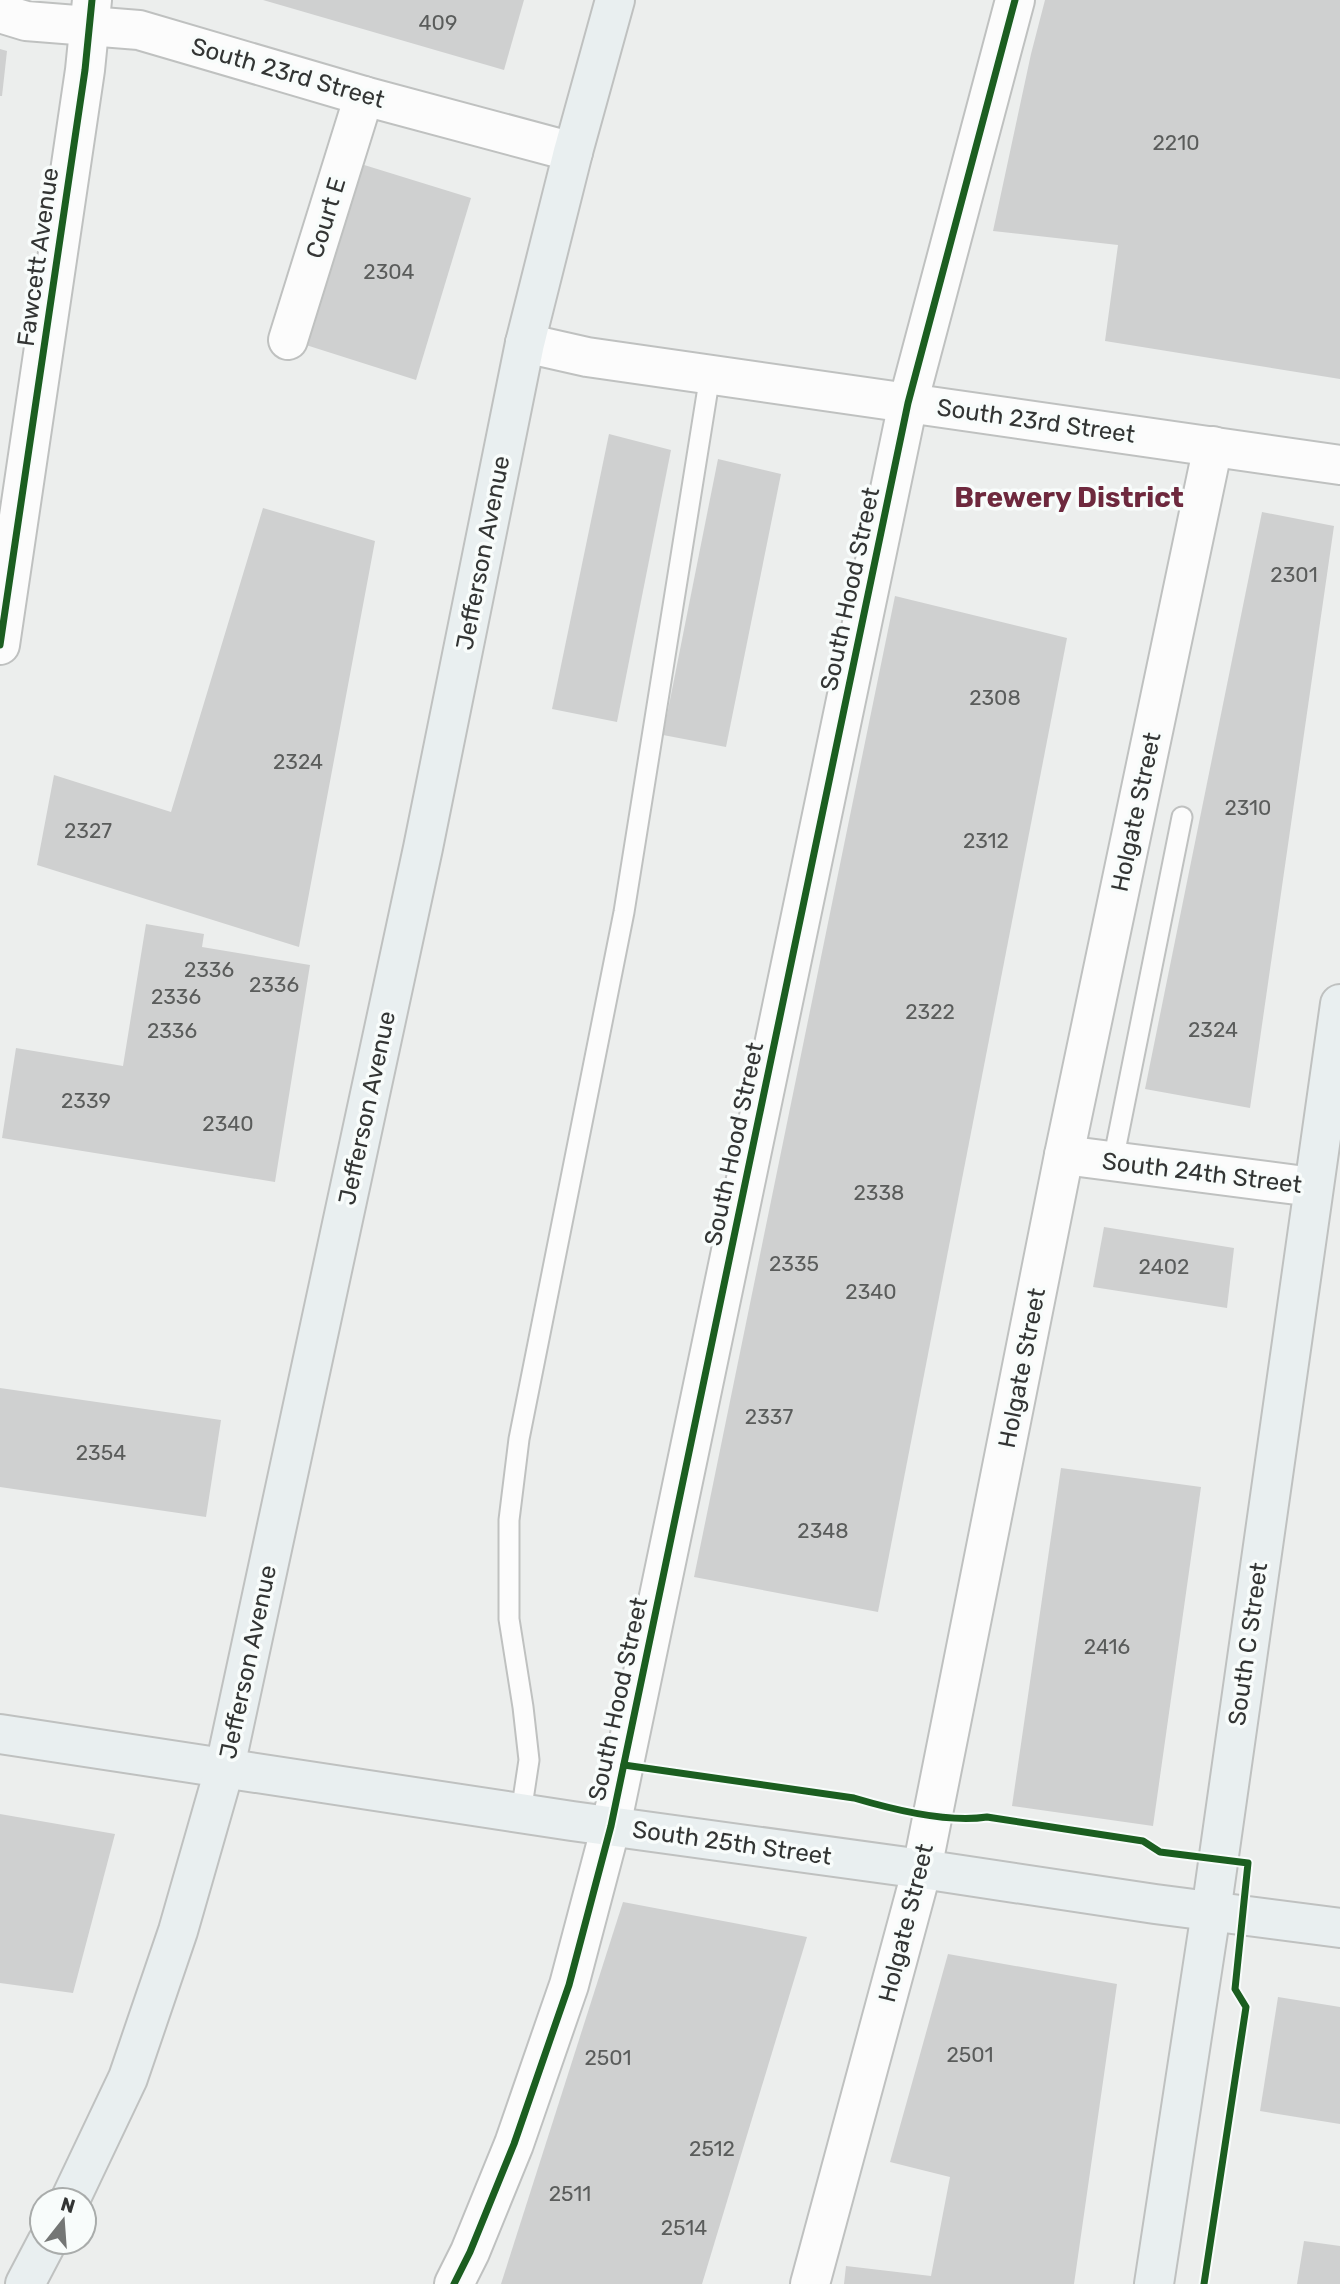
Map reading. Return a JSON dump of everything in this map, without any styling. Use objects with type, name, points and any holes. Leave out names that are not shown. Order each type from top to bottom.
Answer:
[{"type":"street","name":"Jefferson Avenue","points":[[77,2186],[128,2078],[178,1931],[225,1768],[423,848],[525,343],[615,0]]},
{"type":"street","name":"South Hood Street","points":[[454,2284],[470,2252],[514,2144],[565,1997],[611,1826],[908,403],[1015,0]]},
{"type":"street","name":"South 23rd Street","points":[[0,13],[26,21],[90,13],[364,96],[573,152]]},
{"type":"street","name":"Fawcett Avenue","points":[[0,645],[85,70],[90,13]]},
{"type":"street","name":"Court E","points":[[288,340],[364,96]]},
{"type":"street","name":"South 23rd Street","points":[[525,343],[587,357],[1340,465]]},
{"type":"street","name":"Holgate Street","points":[[810,2284],[922,1869],[1064,1155],[1213,446]]},
{"type":"street","name":"South C Street","points":[[1154,2284],[1327,1189],[1340,1004]]},
{"type":"street","name":"South 24th Street","points":[[1064,1155],[1327,1189]]},
{"type":"street","name":"South 25th Street","points":[[0,1734],[521,1813],[1340,1928]]},
{"type":"street","points":[[25,2284],[40,2256]]},
{"type":"lane","points":[[521,1813],[529,1760],[509,1619],[509,1520],[519,1440],[624,912],[710,374]]},
{"type":"lane","points":[[1113,1161],[1182,817]]},
{"type":"building","points":[[263,0],[524,0],[504,70]]},
{"type":"building","points":[[1045,0],[1340,0],[1340,379],[1105,341],[1118,245],[993,231]]},
{"type":"building","points":[[0,49],[7,51],[2,96],[0,96]]},
{"type":"building","points":[[361,164],[471,198],[416,380],[306,345]]},
{"type":"building","points":[[609,434],[671,450],[617,722],[552,709]]},
{"type":"building","points":[[718,459],[781,474],[726,747],[663,735]]},
{"type":"building","points":[[263,508],[375,541],[299,947],[37,865],[54,775],[171,812]]},
{"type":"building","points":[[1262,512],[1334,526],[1250,1108],[1145,1089]]},
{"type":"building","points":[[895,596],[1067,638],[878,1612],[694,1577]]},
{"type":"building","points":[[146,924],[204,934],[202,947],[310,965],[275,1182],[2,1138],[16,1048],[123,1066]]},
{"type":"building","points":[[1104,1227],[1234,1248],[1227,1308],[1093,1287]]},
{"type":"building","points":[[0,1388],[221,1420],[206,1517],[0,1487]]},
{"type":"building","points":[[1061,1468],[1201,1487],[1153,1826],[1012,1806]]},
{"type":"building","points":[[0,1814],[115,1834],[73,1993],[0,1983]]},
{"type":"building","points":[[623,1902],[807,1937],[702,2284],[501,2284]]},
{"type":"building","points":[[948,1954],[1117,1984],[1074,2284],[844,2284],[846,2266],[931,2276],[950,2177],[890,2162]]},
{"type":"building","points":[[1278,1997],[1340,2007],[1340,2124],[1260,2111]]},
{"type":"building","points":[[1304,2241],[1340,2246],[1340,2284],[1297,2284]]},
{"type":"cycle path","points":[[0,645],[85,70],[92,0]]},
{"type":"cycle path","points":[[454,2284],[470,2252],[514,2144],[569,1985],[611,1826],[908,403],[1015,0]]},
{"type":"cycle path","points":[[624,1765],[854,1798],[938,1817],[987,1817],[1143,1841],[1160,1852],[1248,1863],[1235,1989],[1246,2007],[1204,2284]]},
{"type":"district","name":"Brewery District","points":[[1069,497]]}]
